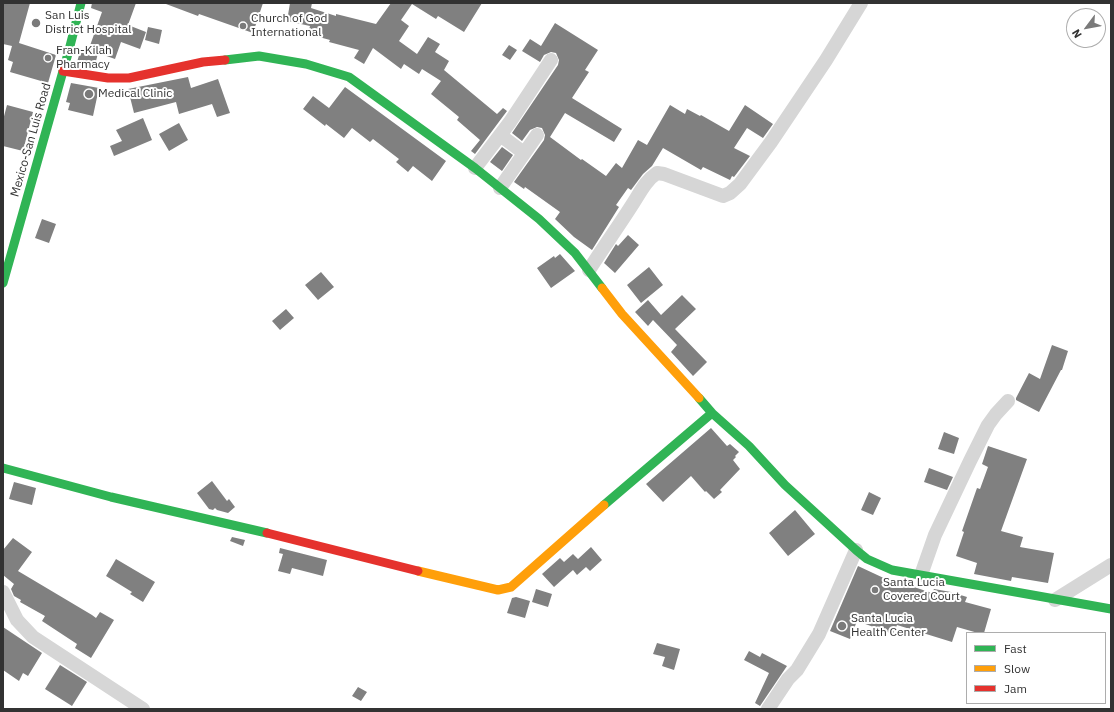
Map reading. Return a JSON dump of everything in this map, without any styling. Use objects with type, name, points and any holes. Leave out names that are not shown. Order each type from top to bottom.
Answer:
[{"type":"street","name":"Mexico-San Luis Road","points":[[3,283],[81,3]]},
{"type":"street","points":[[589,270],[633,204],[645,183],[650,177],[657,173],[664,174],[723,196],[730,193],[740,184],[771,142],[826,60],[861,3]]},
{"type":"street","points":[[63,72],[118,79],[203,62],[259,56],[306,64],[349,77],[475,168],[539,219],[575,253],[622,314],[712,413],[748,446],[785,485],[867,559],[892,570],[1111,609]]},
{"type":"street","points":[[475,168],[500,135],[551,60]]},
{"type":"street","points":[[500,135],[524,153]]},
{"type":"street","points":[[500,188],[537,135]]},
{"type":"street","points":[[921,575],[935,535],[970,461],[988,425],[1008,401]]},
{"type":"street","points":[[3,468],[111,497],[273,534],[424,573],[498,590],[511,588],[582,524],[712,413]]},
{"type":"street","points":[[768,709],[788,679],[797,670],[818,634],[856,550]]},
{"type":"street","points":[[1055,600],[1111,565]]},
{"type":"street","points":[[3,592],[17,620],[33,637],[143,709]]},
{"type":"building","points":[[3,3],[30,3],[19,43],[56,55],[48,83],[10,72],[13,62],[8,60],[12,46],[3,44]]},
{"type":"building","points":[[92,3],[136,3],[128,25],[146,32],[140,49],[121,42],[115,59],[98,53],[95,65],[77,62],[80,52],[87,54],[102,12],[91,8]]},
{"type":"building","name":"Church of God International","points":[[263,3],[253,33],[199,14],[198,16],[166,4]]},
{"type":"building","points":[[290,3],[312,3],[311,8],[336,16],[336,14],[376,24],[391,3],[482,3],[464,32],[438,16],[436,19],[412,4],[401,20],[409,26],[399,41],[417,54],[428,37],[440,44],[435,52],[449,61],[444,70],[497,114],[503,108],[507,111],[475,154],[471,151],[480,140],[457,120],[459,117],[431,94],[441,81],[422,69],[419,74],[404,64],[401,69],[373,48],[364,64],[354,58],[359,50],[329,42],[330,40],[308,34],[310,26],[287,21]]},
{"type":"building","points":[[555,23],[598,50],[585,70],[589,72],[572,98],[622,129],[614,142],[565,113],[550,137],[606,176],[616,163],[622,168],[638,140],[647,145],[670,105],[685,114],[687,109],[700,116],[701,115],[729,131],[745,105],[773,124],[763,138],[747,128],[734,148],[750,156],[730,180],[703,167],[701,170],[663,148],[652,166],[643,174],[631,190],[628,188],[616,205],[619,207],[592,250],[574,237],[555,219],[560,212],[525,187],[524,189],[514,182],[544,140],[545,135],[542,128],[537,127],[530,130],[522,141],[512,133],[558,65],[559,60],[556,53],[551,52],[544,55],[540,62],[522,51],[530,39],[541,46]]},
{"type":"building","points":[[148,27],[162,30],[159,44],[145,40]]},
{"type":"building","points":[[509,45],[517,50],[510,60],[502,55]]},
{"type":"building","points":[[188,77],[191,88],[218,79],[230,113],[217,117],[212,104],[179,114],[176,102],[134,113],[128,89]]},
{"type":"building","points":[[71,83],[99,88],[93,116],[68,110],[70,103],[66,102]]},
{"type":"building","points":[[345,87],[446,161],[432,181],[413,166],[408,172],[396,162],[399,159],[373,139],[370,142],[352,128],[344,138],[303,109],[313,96],[329,108]]},
{"type":"building","points":[[7,105],[33,112],[23,151],[3,146],[3,120]]},
{"type":"building","points":[[143,118],[152,140],[114,156],[110,146],[122,141],[116,130]]},
{"type":"building","points":[[179,123],[188,140],[169,151],[159,134]]},
{"type":"building","points":[[502,147],[513,155],[502,171],[490,162]]},
{"type":"building","points":[[42,219],[56,224],[49,243],[35,238]]},
{"type":"building","points":[[628,235],[639,245],[615,273],[604,263],[616,244],[618,246]]},
{"type":"building","points":[[560,254],[575,271],[551,288],[537,268],[554,256],[555,258]]},
{"type":"building","points":[[649,267],[663,285],[641,303],[627,285]]},
{"type":"building","points":[[321,272],[334,287],[318,300],[305,285]]},
{"type":"building","points":[[682,295],[696,309],[675,329],[707,362],[693,376],[671,352],[677,345],[653,320],[648,326],[635,312],[648,300],[661,315]]},
{"type":"building","points":[[286,309],[294,318],[280,330],[272,321]]},
{"type":"building","points":[[1052,345],[1068,351],[1062,370],[1039,412],[1016,400],[1016,398],[1029,373],[1040,379]]},
{"type":"building","points":[[711,428],[727,446],[730,444],[739,452],[733,460],[740,469],[720,490],[722,492],[714,499],[706,491],[705,492],[691,476],[663,502],[646,484]]},
{"type":"building","points":[[944,432],[959,438],[954,454],[938,449]]},
{"type":"building","points":[[988,446],[1027,459],[1001,531],[1023,537],[1020,547],[1054,553],[1048,583],[1012,577],[1011,581],[974,574],[977,563],[956,556],[964,532],[962,531],[977,488],[980,489],[988,467],[982,464]]},
{"type":"building","points":[[929,468],[953,477],[947,490],[924,482]]},
{"type":"building","points":[[212,481],[227,501],[229,499],[235,507],[228,513],[215,508],[213,510],[209,509],[197,493]]},
{"type":"building","points":[[14,482],[36,488],[32,505],[9,499]]},
{"type":"building","points":[[869,492],[881,498],[873,515],[861,510]]},
{"type":"building","points":[[795,510],[815,534],[788,556],[769,533]]},
{"type":"building","points":[[232,537],[245,540],[243,546],[230,541]]},
{"type":"building","points":[[13,538],[32,552],[18,571],[96,618],[100,612],[114,620],[91,658],[75,648],[77,644],[42,621],[45,616],[20,602],[21,600],[14,596],[11,589],[14,584],[3,575],[3,550]]},
{"type":"building","points":[[591,547],[602,560],[590,571],[586,567],[577,575],[573,570],[554,587],[542,574],[560,558],[564,562],[573,554],[578,559]]},
{"type":"building","points":[[280,548],[327,560],[323,576],[292,568],[290,574],[278,571],[283,554],[279,553]]},
{"type":"building","points":[[116,559],[155,582],[143,602],[130,594],[132,592],[106,576]]},
{"type":"building","points":[[858,566],[888,580],[932,593],[934,589],[951,592],[967,597],[965,602],[991,609],[984,632],[974,632],[957,627],[952,642],[897,625],[893,634],[857,621],[850,639],[830,631]]},
{"type":"building","points":[[536,589],[552,594],[548,607],[532,602]]},
{"type":"building","points":[[516,597],[530,601],[525,618],[507,613],[512,598]]},
{"type":"building","points":[[3,627],[42,653],[28,676],[23,673],[19,681],[3,670]]},
{"type":"building","points":[[657,643],[680,649],[674,670],[662,666],[665,657],[653,654]]},
{"type":"building","points":[[749,651],[760,657],[762,653],[787,666],[760,706],[755,703],[769,673],[744,660]]},
{"type":"building","points":[[60,665],[87,682],[72,706],[45,689]]},
{"type":"building","points":[[358,687],[367,692],[361,701],[352,696]]},
{"type":"traffic: fast","points":[[3,283],[81,3]]},
{"type":"traffic: fast","points":[[225,60],[259,56],[306,64],[349,77],[475,168],[539,219],[575,253],[602,288]]},
{"type":"traffic: fast","points":[[699,398],[712,413],[749,446],[785,485],[867,559],[892,570],[1111,609]]},
{"type":"traffic: fast","points":[[604,505],[712,413]]},
{"type":"traffic: fast","points":[[3,468],[111,497],[267,533]]},
{"type":"traffic: slow","points":[[602,288],[622,314],[699,398]]},
{"type":"traffic: slow","points":[[418,571],[498,590],[511,587],[604,505]]},
{"type":"traffic: jam","points":[[63,71],[108,78],[129,78],[203,62],[225,60]]},
{"type":"traffic: jam","points":[[267,533],[418,571]]},
{"type":"place","name":"San Luis District Hospital","points":[[36,23]]},
{"type":"place","name":"Church of God International","points":[[243,26]]},
{"type":"place","name":"Fran-Kilah Pharmacy","points":[[48,58]]},
{"type":"place","name":"Medical Clinic","points":[[89,94]]},
{"type":"place","name":"Santa Lucia Covered Court","points":[[875,590]]},
{"type":"place","name":"Santa Lucia Health Center","points":[[842,626]]}]
